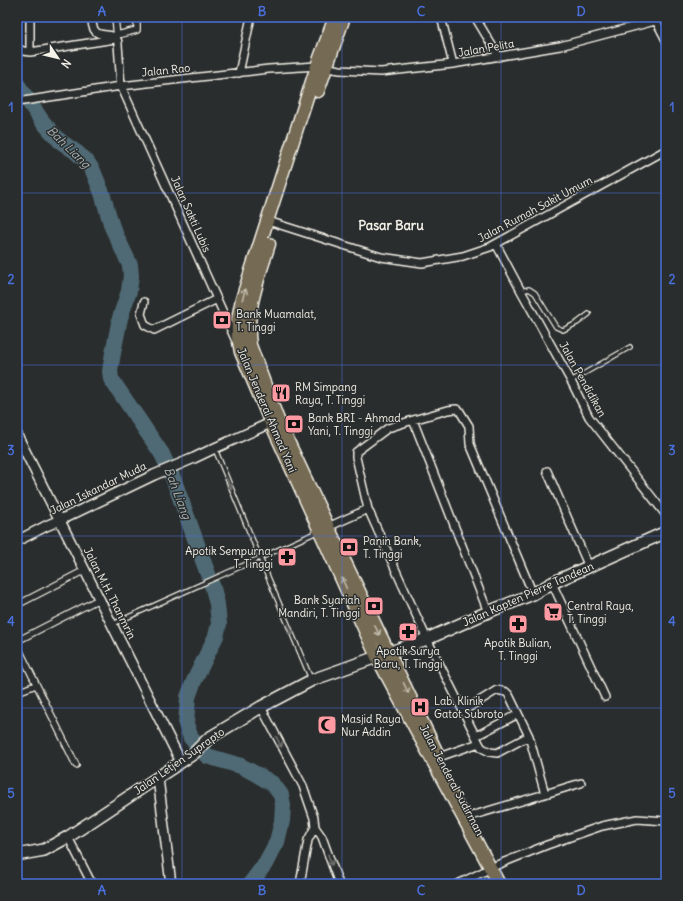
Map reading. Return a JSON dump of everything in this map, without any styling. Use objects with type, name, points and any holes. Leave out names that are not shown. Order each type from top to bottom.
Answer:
[{"type":"main road","name":"Jalan Jenderal Ahmad Yani","points":[[335,17],[322,67],[271,222],[242,299],[238,319],[238,337],[241,352],[383,655]]},
{"type":"main road","name":"Jalan Jenderal Ahmad Yani","points":[[322,67],[344,17]]},
{"type":"main road","name":"Jalan Jenderal Ahmad Yani","points":[[271,222],[249,317],[248,334],[250,345],[275,422]]},
{"type":"main road","name":"Jalan Kapten Pierre Tandean","points":[[383,655],[427,639],[533,594],[552,583],[666,532]]},
{"type":"main road","name":"Jalan Letjen Suprapto","points":[[17,854],[44,850],[68,837],[193,754],[209,738],[261,707],[312,680],[383,655]]},
{"type":"main road","name":"Jalan Jenderal Sudirman","points":[[383,655],[471,816],[494,866],[498,884]]},
{"type":"main road","name":"Jalan Jenderal Sudirman","points":[[383,655],[494,866],[507,884]]},
{"type":"street","points":[[30,17],[30,52]]},
{"type":"street","points":[[92,17],[93,28],[95,31],[101,35],[115,37]]},
{"type":"street","points":[[115,17],[115,37],[118,44],[121,86]]},
{"type":"street","points":[[17,48],[30,52],[115,37],[137,30],[137,17]]},
{"type":"street","points":[[239,73],[251,17]]},
{"type":"street","points":[[441,17],[453,64]]},
{"type":"street","points":[[475,17],[499,56]]},
{"type":"street","points":[[654,19],[666,40]]},
{"type":"street","name":"Jalan Pelita","points":[[322,67],[381,72],[453,64],[560,46],[654,19]]},
{"type":"street","name":"Jalan Rao","points":[[17,102],[121,86],[269,69],[322,67]]},
{"type":"street","name":"Jalan Sakti Lubis","points":[[121,86],[241,352]]},
{"type":"street","name":"Jalan Rumah Sakit Umum","points":[[271,222],[381,257],[422,263],[463,256],[496,244],[666,150]]},
{"type":"street","name":"Jalan Pendidikan","points":[[496,244],[571,381],[589,418],[666,515]]},
{"type":"street","points":[[144,302],[141,314],[145,325],[154,330],[217,299]]},
{"type":"street","points":[[529,736],[497,753],[490,752],[482,748],[427,639],[368,509],[356,452],[388,428],[448,410],[459,410],[469,426],[470,444],[533,594]]},
{"type":"street","points":[[413,420],[488,612]]},
{"type":"street","name":"Jalan Iskandar Muda","points":[[17,541],[154,474],[275,422]]},
{"type":"street","name":"Jalan M.H. Thanmrin","points":[[17,435],[181,762]]},
{"type":"street","points":[[548,471],[589,567]]},
{"type":"street","points":[[324,529],[368,509]]},
{"type":"street","points":[[17,605],[85,570]]},
{"type":"street","points":[[552,583],[605,697]]},
{"type":"street","points":[[17,641],[99,599]]},
{"type":"street","points":[[17,645],[76,765]]},
{"type":"street","points":[[17,692],[36,685]]},
{"type":"street","points":[[463,711],[497,690],[502,690],[509,695],[529,736],[545,794]]},
{"type":"street","points":[[261,707],[302,786],[314,818],[315,827],[322,837],[339,884]]},
{"type":"street","points":[[439,757],[477,739],[518,714]]},
{"type":"street","points":[[158,778],[171,884]]},
{"type":"street","points":[[471,816],[581,783]]},
{"type":"street","points":[[458,884],[494,866],[547,845],[602,826],[637,819],[666,821]]},
{"type":"street","points":[[300,884],[308,840],[315,827]]},
{"type":"street","points":[[68,837],[92,884]]},
{"type":"lane","points":[[521,291],[529,289],[535,293],[556,327],[563,330],[577,323],[589,314]]},
{"type":"lane","points":[[571,381],[630,347]]},
{"type":"lane","points":[[215,448],[312,680]]},
{"type":"lane","points":[[112,624],[324,529]]},
{"type":"waterway","name":"Bah Liang","points":[[17,84],[42,121],[60,141],[87,162],[93,171],[102,193],[112,227],[130,265],[131,276],[129,291],[120,318],[110,371],[111,379],[162,454],[173,478],[213,588],[217,604],[219,624],[216,636],[194,681],[188,697],[186,724],[191,738],[207,756],[241,766],[273,784],[281,795],[283,805],[282,821],[277,842],[265,864],[250,884]]},
{"type":"place","name":"Bank Muamalat, T. Tinggi","points":[[222,320]]},
{"type":"place","name":"RM Simpang Raya, T. Tinggi","points":[[281,393]]},
{"type":"place","name":"Bank BRI - Ahmad Yani, T. Tinggi","points":[[294,424]]},
{"type":"place","name":"Panin Bank, T. Tinggi","points":[[349,547]]},
{"type":"place","name":"Apotik Sempurna, T. Tinggi","points":[[287,557]]},
{"type":"place","name":"Bank Syariah Mandiri, T. Tinggi","points":[[374,606]]},
{"type":"place","name":"Central Raya, T. Tinggi","points":[[553,612]]},
{"type":"place","name":"Apotik Bulian, T. Tinggi","points":[[518,624]]},
{"type":"place","name":"Apotik Surya Baru, T. Tinggi","points":[[408,632]]},
{"type":"place","name":"Lab. Klinik Gatot Subroto","points":[[420,707]]},
{"type":"place","name":"Masjid Raya Nur Addin","points":[[327,725]]},
{"type":"district","name":"Pasar Baru","points":[[391,225]]}]
